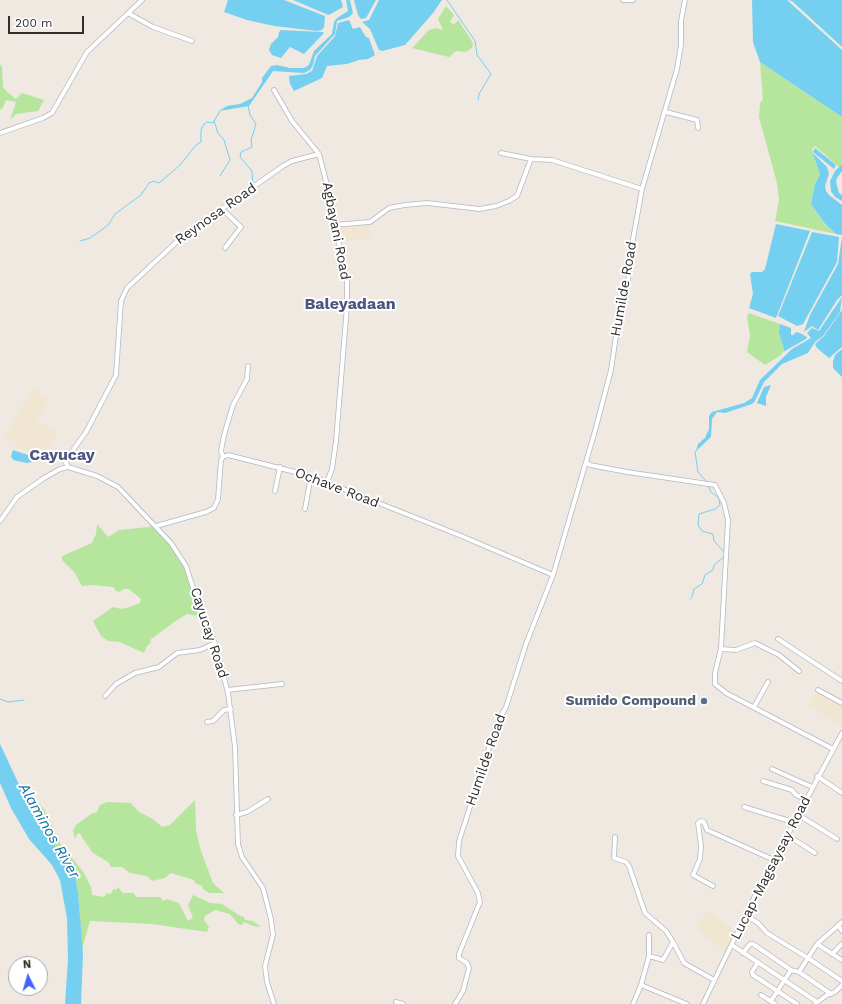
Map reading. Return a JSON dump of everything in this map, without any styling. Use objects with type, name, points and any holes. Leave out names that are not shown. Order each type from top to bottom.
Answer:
[{"type":"street","points":[[0,132],[43,118],[52,113],[87,52],[142,0]]},
{"type":"street","points":[[623,0],[633,0]]},
{"type":"street","name":"Humilde Road","points":[[455,1004],[461,994],[469,968],[467,963],[459,958],[459,954],[480,902],[478,893],[457,853],[459,841],[496,726],[506,707],[523,654],[553,575],[587,463],[611,370],[616,336],[628,283],[630,256],[642,189],[666,112],[679,55],[681,21],[685,0]]},
{"type":"street","points":[[128,13],[154,27],[192,41]]},
{"type":"street","name":"Agbayani Road","points":[[274,90],[292,121],[319,154],[347,282],[347,306],[336,441],[332,469],[327,482]]},
{"type":"street","points":[[666,112],[697,120],[698,128]]},
{"type":"street","points":[[501,153],[530,159],[552,160],[642,189]]},
{"type":"street","name":"Reynosa Road","points":[[60,469],[86,432],[116,375],[119,352],[120,310],[124,292],[158,261],[179,238],[283,166],[292,161],[319,154]]},
{"type":"street","points":[[334,225],[368,223],[390,208],[411,204],[427,203],[475,208],[496,206],[512,200],[517,196],[530,159]]},
{"type":"street","points":[[222,209],[241,227],[225,248]]},
{"type":"street","points":[[156,526],[206,512],[214,508],[218,499],[221,463],[223,457],[221,451],[224,435],[231,410],[246,382],[248,366]]},
{"type":"street","name":"Ochave Road","points":[[223,457],[231,456],[280,467],[311,476],[459,535],[553,575]]},
{"type":"street","points":[[0,521],[17,497],[36,483],[60,469],[68,467],[65,460]]},
{"type":"street","points":[[587,463],[604,468],[716,486],[728,515],[721,649],[715,673],[715,684],[726,693],[833,749]]},
{"type":"street","name":"Cayucay Road","points":[[68,467],[97,476],[118,487],[171,543],[186,566],[198,604],[215,643],[231,709],[235,747],[237,839],[240,852],[263,888],[272,919],[273,935],[265,966],[267,982],[274,1004]]},
{"type":"street","points":[[275,491],[280,467]]},
{"type":"street","points":[[305,509],[311,476]]},
{"type":"street","points":[[778,639],[842,681]]},
{"type":"street","points":[[105,696],[116,684],[135,672],[159,667],[177,653],[200,650],[215,643]]},
{"type":"street","points":[[721,649],[736,650],[755,643],[779,655],[799,671]]},
{"type":"street","points":[[754,708],[768,682]]},
{"type":"street","points":[[227,690],[282,684]]},
{"type":"street","points":[[818,690],[842,703]]},
{"type":"street","points":[[207,722],[213,721],[224,710],[231,709]]},
{"type":"street","name":"Lucap-Magsaysay Road","points":[[703,1004],[797,814],[842,732]]},
{"type":"street","points":[[772,769],[812,787]]},
{"type":"street","points":[[818,776],[842,793]]},
{"type":"street","points":[[763,781],[792,790],[796,795],[805,799]]},
{"type":"street","points":[[236,815],[248,812],[268,799]]},
{"type":"street","points":[[744,807],[793,822]]},
{"type":"street","points":[[797,814],[837,840]]},
{"type":"street","points":[[713,886],[693,875],[700,859],[701,846],[698,823],[701,821],[704,822],[707,830],[774,860]]},
{"type":"street","points":[[787,834],[815,853]]},
{"type":"street","points":[[615,837],[614,858],[626,862],[630,866],[645,913],[665,929],[684,963],[714,980]]},
{"type":"street","points":[[746,915],[759,924],[769,934],[842,981]]},
{"type":"street","points":[[799,972],[818,944],[842,922]]},
{"type":"street","points":[[838,925],[842,931]]},
{"type":"street","points":[[633,1004],[641,985],[649,955],[649,935]]},
{"type":"street","points":[[649,955],[664,960],[673,942]]},
{"type":"street","points":[[743,953],[753,944],[791,970],[799,972],[831,994]]},
{"type":"street","points":[[818,944],[842,960]]},
{"type":"street","points":[[832,954],[842,944]]},
{"type":"street","points":[[732,945],[785,980],[816,1003],[842,985]]},
{"type":"street","points":[[758,962],[752,973],[797,1004]]},
{"type":"street","points":[[771,1001],[791,970]]},
{"type":"street","points":[[641,985],[687,1004]]},
{"type":"street","points":[[761,995],[775,1004]]},
{"type":"street","points":[[396,1002],[403,1004]]},
{"type":"shaded area","points":[[369,223],[371,238],[340,242],[336,224]]},
{"type":"shaded area","points":[[32,388],[49,398],[37,421],[57,433],[42,458],[20,447],[5,436]]},
{"type":"shaded area","points":[[818,690],[842,703],[842,727],[807,705]]},
{"type":"shaded area","points":[[708,910],[736,932],[725,951],[695,927]]},
{"type":"green space","points":[[446,6],[454,15],[450,22],[454,25],[458,20],[473,44],[472,48],[466,52],[456,51],[449,57],[412,48],[429,30],[435,28],[443,30],[438,19]]},
{"type":"green space","points":[[760,62],[842,117],[842,164],[839,167],[815,146],[812,149],[820,175],[815,184],[811,204],[825,225],[836,234],[775,221],[779,200],[777,183],[759,117],[760,103],[763,100]]},
{"type":"green space","points":[[0,64],[2,67],[3,87],[7,92],[16,99],[22,93],[44,100],[38,111],[16,114],[10,120],[16,102],[6,100],[2,109],[0,109]]},
{"type":"green space","points":[[749,313],[780,324],[779,333],[784,349],[781,355],[765,365],[747,352],[750,336],[747,316]]},
{"type":"green space","points":[[154,523],[178,550],[205,617],[187,614],[150,640],[151,642],[147,646],[144,653],[120,642],[108,641],[101,636],[93,621],[113,607],[121,609],[130,607],[140,603],[141,599],[129,589],[123,589],[120,592],[116,591],[113,587],[93,585],[82,586],[74,572],[62,560],[62,556],[92,543],[96,534],[97,524],[108,537],[119,530],[149,527]]},
{"type":"green space","points":[[25,797],[38,802],[44,809],[60,843],[84,873],[91,887],[92,895],[104,897],[107,893],[111,894],[113,889],[116,890],[118,887],[123,893],[134,893],[136,897],[160,897],[163,901],[167,899],[179,903],[188,921],[193,918],[188,905],[193,895],[210,903],[222,904],[244,917],[245,920],[253,921],[261,927],[253,926],[244,922],[242,925],[238,924],[230,914],[215,910],[205,916],[204,920],[209,927],[207,932],[152,924],[90,921],[82,949],[78,892],[74,870],[60,854],[44,830],[43,825],[31,810]]},
{"type":"green space","points":[[195,800],[196,831],[201,851],[213,883],[224,893],[209,893],[203,889],[202,886],[195,883],[194,880],[171,873],[165,878],[152,881],[147,876],[130,873],[122,867],[111,867],[108,862],[93,853],[81,834],[78,833],[75,839],[73,831],[76,825],[91,814],[97,812],[100,805],[107,802],[131,803],[139,812],[153,819],[162,827],[170,825]]},
{"type":"water","points":[[228,0],[284,0],[325,16],[324,27],[322,30],[317,31],[274,26],[247,20],[224,12]]},
{"type":"water","points":[[293,0],[341,0],[343,7],[329,15]]},
{"type":"water","points":[[346,0],[350,0],[353,13],[349,17],[337,21],[335,34],[315,56],[310,70],[304,73],[273,71],[249,106],[219,111],[227,106],[240,104],[252,98],[262,82],[262,78],[271,66],[277,65],[290,68],[304,68],[309,65],[314,51],[332,34],[334,22],[337,18],[348,11]]},
{"type":"water","points":[[354,0],[376,0],[366,18],[361,19],[358,15]]},
{"type":"water","points":[[379,0],[442,0],[433,13],[405,45],[382,51],[379,50],[370,29],[362,22],[369,20]]},
{"type":"water","points":[[752,0],[842,0],[842,117],[760,62],[753,42]]},
{"type":"water","points":[[349,20],[353,29],[360,27],[366,37],[369,38],[375,55],[368,59],[347,64],[327,66],[322,78],[294,91],[290,84],[289,76],[306,74],[312,71],[317,56],[335,36],[338,23]]},
{"type":"water","points":[[281,30],[324,33],[304,54],[290,47],[281,58],[272,55],[269,50],[271,44],[278,37]]},
{"type":"water","points":[[815,148],[836,165],[834,169],[813,152]]},
{"type":"water","points":[[813,153],[827,167],[829,174],[825,186],[826,191],[842,205],[842,235],[836,234],[825,224],[811,204],[815,184],[820,175]]},
{"type":"water","points":[[842,164],[842,171],[836,182],[839,193],[842,195],[842,201],[835,197],[831,191],[830,181],[835,171]]},
{"type":"water","points":[[776,224],[810,231],[776,318],[749,308],[753,294],[750,274],[752,272],[762,272],[765,269]]},
{"type":"water","points":[[812,232],[839,237],[837,262],[803,324],[797,326],[778,316]]},
{"type":"water","points":[[842,237],[842,295],[837,300],[818,330],[812,326],[804,332],[810,315],[838,264]]},
{"type":"water","points":[[842,297],[840,312],[823,336],[815,342],[808,353],[782,364],[764,382],[752,404],[725,413],[717,412],[712,419],[711,437],[696,451],[698,444],[705,438],[709,429],[709,416],[712,412],[744,403],[752,398],[760,380],[792,349],[811,338],[807,333],[812,328],[819,331]]},
{"type":"water","points":[[842,310],[842,347],[829,358],[817,348],[815,344],[824,336]]},
{"type":"water","points":[[780,324],[791,328],[791,335],[796,332],[800,333],[807,337],[806,339],[783,352],[784,349],[779,333]]},
{"type":"water","points":[[842,349],[842,377],[833,368],[833,362],[835,355]]},
{"type":"water","points":[[771,385],[766,397],[766,406],[757,403],[764,387]]},
{"type":"water","points":[[13,450],[28,455],[32,462],[27,463],[13,460],[11,456]]},
{"type":"water","points":[[0,744],[31,810],[43,825],[60,854],[74,870],[78,892],[83,954],[81,1004],[65,1004],[68,960],[67,918],[60,880],[52,865],[29,839],[11,808],[0,783]]},
{"type":"pier","points":[[787,0],[792,1],[842,47],[842,50]]},
{"type":"waterway","points":[[447,0],[475,41],[477,55],[491,74],[479,94],[478,100]]},
{"type":"waterway","points":[[248,105],[250,115],[256,124],[251,140],[252,147],[241,152],[240,157],[252,171],[253,186]]},
{"type":"waterway","points":[[80,241],[90,238],[109,224],[115,214],[141,195],[149,183],[154,181],[159,183],[180,165],[196,145],[201,142],[201,130],[204,124],[207,122],[213,123],[220,111]]},
{"type":"waterway","points":[[214,121],[218,133],[224,140],[230,160],[220,176]]},
{"type":"waterway","points":[[697,450],[695,452],[698,472],[707,482]]},
{"type":"waterway","points":[[708,485],[711,492],[719,498],[720,505],[715,509],[699,514],[698,525],[702,531],[713,534],[714,541],[725,553]]},
{"type":"waterway","points":[[690,599],[694,589],[702,584],[705,575],[713,570],[714,565],[724,557]]},
{"type":"waterway","points":[[0,699],[8,702],[24,700]]},
{"type":"place","name":"Sumido Compound","points":[[704,701]]},
{"type":"district","name":"Baleyadaan","points":[[350,304]]},
{"type":"district","name":"Cayucay","points":[[62,455]]},
{"type":"water label","name":"Alaminos River","points":[[49,831]]}]
